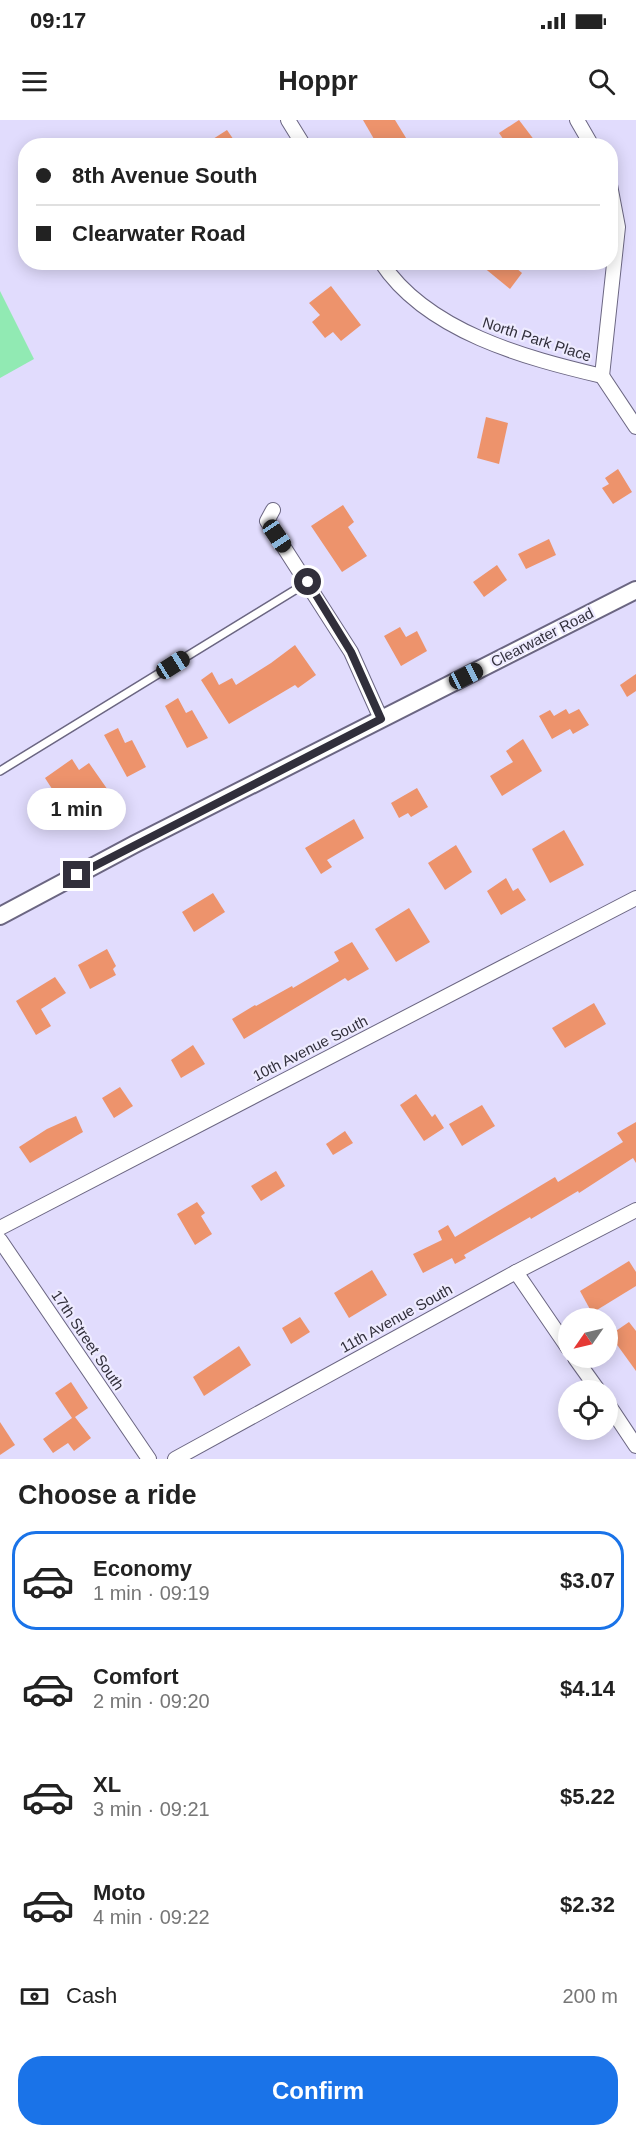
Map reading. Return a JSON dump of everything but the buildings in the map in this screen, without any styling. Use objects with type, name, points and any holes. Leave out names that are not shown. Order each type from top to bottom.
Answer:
[{"type":"street","points":[[288,120],[299,138]]},
{"type":"street","points":[[577,120],[587,138]]},
{"type":"street","name":"North Park Place","points":[[388,270],[407,293],[465,332],[498,347],[602,376]]},
{"type":"street","points":[[613,270],[602,376],[636,427]]},
{"type":"street","points":[[273,510],[267,521],[351,652],[381,719]]},
{"type":"street","name":"Clearwater Road","points":[[0,916],[135,844],[636,590]]},
{"type":"street","name":"10th Avenue South","points":[[0,1228],[636,898]]},
{"type":"street","name":"11th Avenue South","points":[[175,1459],[516,1272],[636,1210]]},
{"type":"street","name":"17th Street South","points":[[0,1240],[149,1459]]},
{"type":"street","points":[[516,1272],[558,1333]]},
{"type":"street","points":[[618,1419],[636,1446]]},
{"type":"lane","points":[[0,771],[308,582]]},
{"type":"green space","points":[[0,291],[34,359],[0,378]]},
{"type":"route","points":[[77,875],[381,719],[351,652],[308,582]]}]
